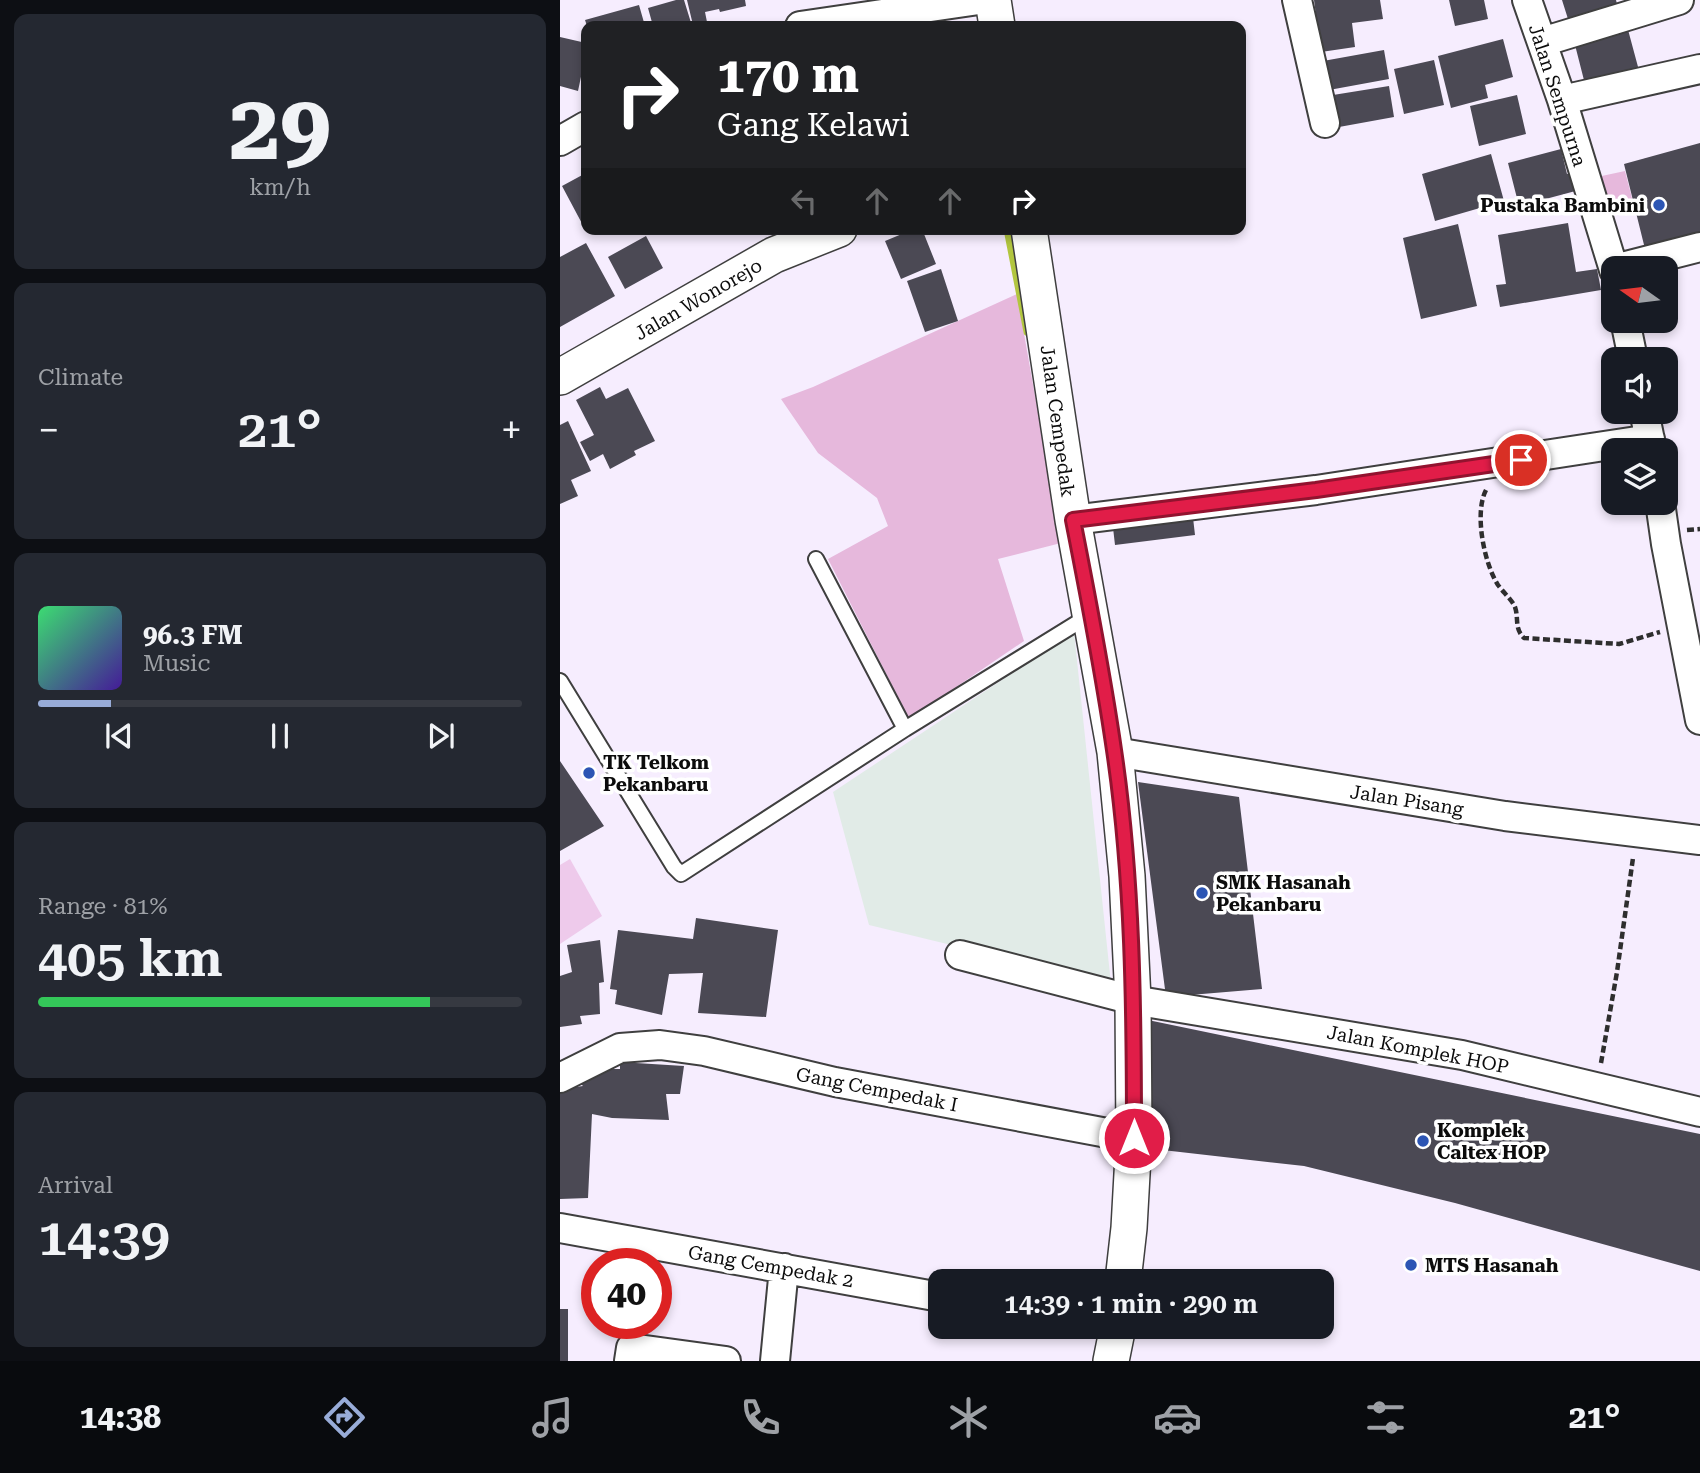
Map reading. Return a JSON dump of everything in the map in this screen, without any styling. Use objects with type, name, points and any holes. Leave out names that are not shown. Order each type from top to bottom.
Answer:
[{"type":"street","points":[[834,21],[979,0]]},
{"type":"street","points":[[993,0],[996,21]]},
{"type":"street","points":[[1297,0],[1325,123]]},
{"type":"street","name":"Jalan Sempurna","points":[[1527,0],[1562,100],[1611,256]]},
{"type":"street","points":[[1542,41],[1679,0]]},
{"type":"street","points":[[1562,100],[1700,69]]},
{"type":"street","points":[[560,141],[581,129]]},
{"type":"street","name":"Jalan Wonorejo","points":[[560,377],[774,255],[824,235]]},
{"type":"street","name":"Jalan Cempedak","points":[[1030,235],[1073,520],[1115,752],[1127,876],[1133,1000],[1134,1138],[1124,1269]]},
{"type":"street","points":[[1665,256],[1700,247]]},
{"type":"street","points":[[1073,520],[1601,451]]},
{"type":"street","points":[[1662,515],[1700,720]]},
{"type":"street","name":"Jalan Pisang","points":[[1115,752],[1505,816],[1700,840]]},
{"type":"street","name":"Jalan Komplek HOP","points":[[960,955],[1133,1000],[1462,1055],[1700,1112]]},
{"type":"street","name":"Gang Cempedak I","points":[[560,1078],[620,1048],[660,1045],[704,1051],[835,1082],[1134,1138]]},
{"type":"street","name":"Gang Cempedak 2","points":[[560,1228],[928,1295]]},
{"type":"street","points":[[775,1361],[784,1268]]},
{"type":"street","points":[[629,1361],[631,1348],[726,1361]]},
{"type":"lane","points":[[816,559],[905,729]]},
{"type":"lane","points":[[560,681],[679,874],[905,729],[1091,615]]},
{"type":"path","points":[[1495,464],[1492,478],[1481,499],[1485,559],[1497,584],[1514,607],[1517,631],[1524,638],[1619,644],[1681,626]]},
{"type":"path","points":[[1597,1087],[1617,972],[1636,832]]},
{"type":"shaded area","points":[[1625,171],[1635,210],[1607,217],[1597,177]]},
{"type":"shaded area","points":[[1017,294],[1061,543],[998,559],[1024,641],[909,719],[828,559],[888,526],[877,498],[818,453],[781,399]]},
{"type":"shaded area","points":[[1074,632],[1111,984],[869,925],[833,792]]},
{"type":"shaded area","points":[[570,859],[602,916],[560,944],[560,865]]},
{"type":"building","points":[[684,0],[690,21],[652,21],[648,8]]},
{"type":"building","points":[[687,0],[745,0],[746,6],[720,12],[719,9],[705,12],[707,21],[692,21]]},
{"type":"building","points":[[1314,0],[1380,0],[1383,19],[1352,23],[1355,47],[1321,52]]},
{"type":"building","points":[[1449,0],[1484,0],[1488,19],[1455,26]]},
{"type":"building","points":[[1562,0],[1616,0],[1617,4],[1568,19]]},
{"type":"building","points":[[639,5],[644,21],[585,21]]},
{"type":"building","points":[[1627,26],[1641,78],[1587,92],[1574,41]]},
{"type":"building","points":[[560,37],[581,42],[581,77],[578,91],[560,86]]},
{"type":"building","points":[[1503,39],[1513,77],[1485,85],[1488,98],[1451,108],[1438,56]]},
{"type":"building","points":[[1384,50],[1389,79],[1329,90],[1323,61]]},
{"type":"building","points":[[1434,60],[1444,105],[1404,114],[1394,69]]},
{"type":"building","points":[[1389,86],[1394,117],[1339,127],[1333,95]]},
{"type":"building","points":[[1517,95],[1526,134],[1479,146],[1470,106]]},
{"type":"building","points":[[1700,143],[1700,244],[1647,256],[1624,164]]},
{"type":"building","points":[[1561,149],[1567,174],[1578,171],[1583,189],[1519,206],[1508,163]]},
{"type":"building","points":[[1491,154],[1504,201],[1435,221],[1422,174]]},
{"type":"building","points":[[581,176],[581,222],[562,186]]},
{"type":"building","points":[[1568,223],[1576,272],[1597,269],[1601,290],[1500,307],[1496,285],[1506,284],[1498,235]]},
{"type":"building","points":[[1458,224],[1477,306],[1421,319],[1403,238]]},
{"type":"building","points":[[900,235],[924,235],[936,264],[901,279],[885,241]]},
{"type":"building","points":[[646,236],[663,268],[625,289],[608,257]]},
{"type":"building","points":[[586,243],[615,296],[560,327],[560,257]]},
{"type":"building","points":[[941,269],[958,321],[925,332],[907,281]]},
{"type":"building","points":[[600,387],[606,399],[628,388],[655,441],[634,451],[636,455],[610,469],[603,454],[590,461],[580,442],[594,435],[576,400]]},
{"type":"building","points":[[568,421],[591,471],[571,480],[578,496],[560,504],[560,425]]},
{"type":"building","points":[[1192,509],[1195,535],[1115,545],[1112,519]]},
{"type":"building","points":[[560,761],[604,826],[560,851]]},
{"type":"building","name":"SMK Hasanah Pekanbaru","points":[[1138,782],[1239,797],[1262,989],[1166,997]]},
{"type":"building","points":[[696,918],[778,930],[766,1017],[698,1013],[703,973],[669,974],[662,1015],[615,1004],[617,990],[610,989],[618,930],[693,939]]},
{"type":"building","points":[[600,940],[604,982],[599,983],[600,1014],[580,1016],[582,1024],[560,1027],[560,976],[572,972],[567,945]]},
{"type":"building","name":"Komplek Caltex HOP","points":[[1143,1019],[1700,1134],[1700,1271],[1455,1203],[1304,1166],[1145,1148]]},
{"type":"building","points":[[620,1062],[684,1066],[680,1094],[666,1094],[669,1120],[612,1118],[592,1114],[588,1198],[560,1199],[560,1089],[583,1086],[572,1075],[600,1069],[620,1069]]},
{"type":"building","points":[[560,1309],[568,1309],[568,1361],[560,1361]]},
{"type":"waterway","points":[[1008,235],[1027,332]]},
{"type":"place","name":"Pustaka Bambini","points":[[1659,205]]},
{"type":"place","name":"TK Telkom Pekanbaru","points":[[589,773]]},
{"type":"place","name":"SMK Hasanah Pekanbaru","points":[[1202,893]]},
{"type":"place","name":"Komplek Caltex HOP","points":[[1423,1141]]},
{"type":"place","name":"MTS Hasanah","points":[[1411,1265]]},
{"type":"route","points":[[1134,1138],[1133,1000],[1127,876],[1115,752],[1073,520],[1316,490],[1521,460]]}]
